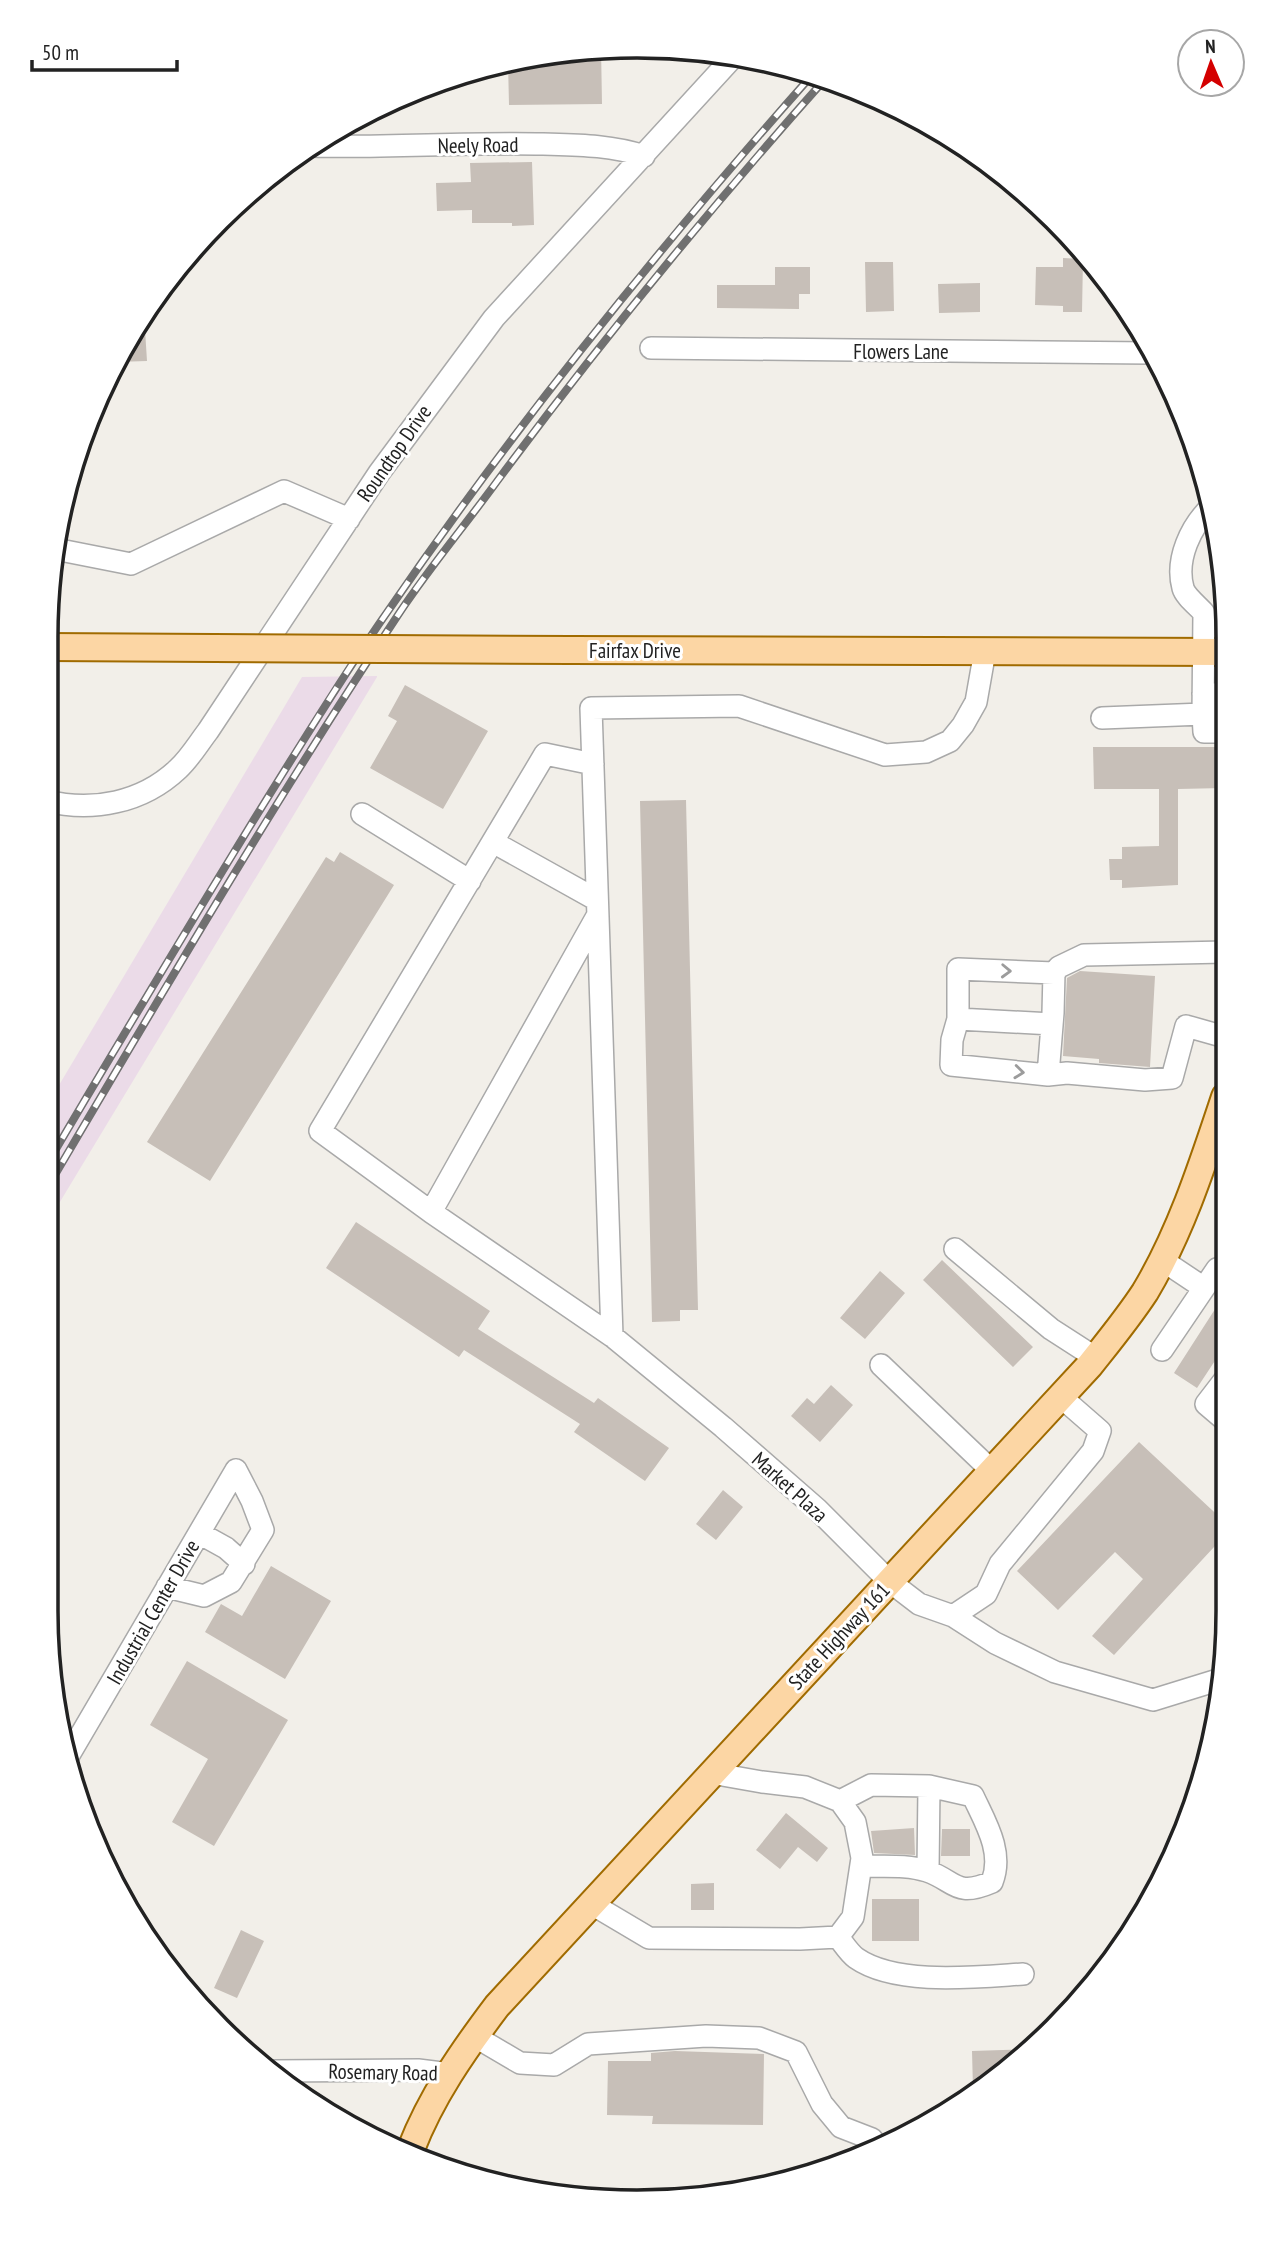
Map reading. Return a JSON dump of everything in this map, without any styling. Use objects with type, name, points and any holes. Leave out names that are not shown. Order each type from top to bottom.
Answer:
[{"type":"main road","name":"Fairfax Drive","points":[[58,647],[1213,652]]},
{"type":"main road","name":"State Highway 161","points":[[413,2145],[432,2104],[474,2036],[512,1989],[1096,1358],[1125,1322],[1174,1238],[1216,1147]]},
{"type":"street","name":"Roundtop Drive","points":[[58,802],[86,806],[116,803],[153,788],[178,769],[192,753],[408,432],[494,318],[726,65]]},
{"type":"street","name":"Neely Road","points":[[329,147],[376,148],[514,144],[588,146],[624,149],[644,156]]},
{"type":"street","name":"Flowers Lane","points":[[651,348],[1142,353]]},
{"type":"street","points":[[65,551],[131,564],[284,491],[349,519]]},
{"type":"street","points":[[1102,718],[1215,710],[1213,652],[1204,613],[1183,590],[1181,566],[1191,531],[1203,516]]},
{"type":"street","points":[[612,1336],[591,708],[738,706],[885,755],[926,752],[950,741],[963,725],[976,702],[985,651]]},
{"type":"street","points":[[362,814],[470,881],[545,754],[593,764]]},
{"type":"street","points":[[493,842],[597,908]]},
{"type":"street","name":"Market Plaza","points":[[470,881],[320,1131],[431,1212],[612,1336],[817,1510],[889,1581],[919,1605],[953,1616],[995,1643],[1055,1672],[1153,1700],[1212,1682]]},
{"type":"street","points":[[431,1212],[597,908]]},
{"type":"street","points":[[1048,1075],[1054,973],[1059,967],[1084,955],[1216,952]]},
{"type":"street","points":[[1054,973],[958,970],[958,1019],[952,1040],[951,1065],[1048,1075],[1067,1073],[1145,1080],[1172,1078],[1186,1026],[1216,1034]]},
{"type":"street","points":[[958,1019],[1052,1024]]},
{"type":"street","points":[[955,1249],[1051,1329],[1096,1358]]},
{"type":"street","points":[[1162,1260],[1204,1288]]},
{"type":"street","points":[[1162,1350],[1216,1270]]},
{"type":"street","points":[[881,1365],[992,1471]]},
{"type":"street","points":[[1216,1391],[1206,1404],[1216,1412]]},
{"type":"street","points":[[953,1616],[986,1594],[1000,1564],[1093,1451],[1100,1432],[1061,1396]]},
{"type":"street","name":"Industrial Center Drive","points":[[74,1747],[236,1470],[263,1530],[244,1564]]},
{"type":"street","points":[[167,1587],[204,1596],[231,1583],[244,1564],[226,1548],[199,1533]]},
{"type":"street","points":[[711,1773],[805,1787],[840,1801],[855,1822],[862,1858],[853,1917],[838,1937]]},
{"type":"street","points":[[840,1801],[871,1785],[929,1786],[973,1796],[993,1839],[996,1872],[992,1882],[979,1887],[956,1888],[928,1871],[908,1867],[861,1866]]},
{"type":"street","points":[[928,1871],[929,1786]]},
{"type":"street","points":[[590,1903],[649,1938],[838,1937]]},
{"type":"street","points":[[838,1937],[854,1957],[884,1972],[961,1977],[1023,1974]]},
{"type":"street","points":[[474,2036],[520,2063],[554,2065],[587,2045],[706,2036],[759,2039],[796,2052],[822,2104],[841,2127],[872,2140]]},
{"type":"street","name":"Rosemary Road","points":[[284,2071],[418,2070],[450,2074]]},
{"type":"shaded area","points":[[377,676],[58,1205],[58,1087],[302,677]]},
{"type":"building","points":[[601,59],[602,104],[509,105],[508,72]]},
{"type":"building","points":[[532,162],[534,225],[472,223],[472,210],[437,211],[436,183],[471,182],[470,163]]},
{"type":"building","points":[[1063,258],[1076,259],[1083,267],[1082,312],[1063,312],[1063,306],[1035,305],[1036,267],[1063,267]]},
{"type":"building","points":[[865,262],[893,262],[894,311],[866,312]]},
{"type":"building","points":[[775,267],[810,267],[810,294],[799,294],[799,309],[717,308],[717,285],[775,285]]},
{"type":"building","points":[[980,283],[980,312],[939,313],[938,284]]},
{"type":"building","points":[[145,331],[147,361],[127,362]]},
{"type":"building","points":[[405,685],[488,731],[443,809],[370,768],[397,721],[388,716]]},
{"type":"building","points":[[1093,747],[1216,747],[1216,788],[1178,789],[1178,885],[1122,888],[1122,880],[1110,880],[1109,859],[1122,859],[1122,847],[1159,846],[1159,789],[1094,789]]},
{"type":"building","points":[[686,800],[698,1310],[680,1310],[680,1321],[652,1322],[640,801]]},
{"type":"building","points":[[340,852],[394,885],[210,1181],[147,1142],[326,857],[334,862]]},
{"type":"building","points":[[1080,971],[1155,976],[1150,1067],[1099,1063],[1099,1059],[1063,1056],[1067,978]]},
{"type":"building","points":[[356,1222],[490,1311],[478,1329],[594,1403],[598,1398],[669,1448],[645,1481],[574,1432],[580,1424],[464,1350],[459,1357],[326,1268]]},
{"type":"building","points":[[942,1260],[1033,1347],[1013,1367],[923,1280]]},
{"type":"building","points":[[880,1271],[905,1293],[865,1339],[840,1318]]},
{"type":"building","points":[[1216,1308],[1216,1359],[1197,1388],[1174,1373]]},
{"type":"building","points":[[831,1385],[853,1405],[820,1442],[791,1416],[807,1398],[814,1404]]},
{"type":"building","points":[[1139,1442],[1216,1514],[1216,1545],[1114,1655],[1092,1636],[1143,1579],[1115,1552],[1058,1610],[1017,1571]]},
{"type":"building","points":[[723,1490],[743,1507],[716,1540],[696,1524]]},
{"type":"building","points":[[271,1566],[331,1601],[285,1679],[205,1632],[221,1604],[242,1616]]},
{"type":"building","points":[[187,1661],[288,1720],[214,1846],[172,1822],[208,1759],[150,1725]]},
{"type":"building","points":[[786,1813],[828,1848],[817,1862],[798,1847],[780,1869],[756,1850]]},
{"type":"building","points":[[914,1828],[915,1855],[874,1853],[871,1831]]},
{"type":"building","points":[[942,1829],[970,1829],[970,1856],[941,1856]]},
{"type":"building","points":[[714,1883],[714,1910],[691,1910],[691,1884]]},
{"type":"building","points":[[872,1899],[919,1899],[919,1941],[872,1941]]},
{"type":"building","points":[[241,1930],[264,1941],[237,1998],[214,1988]]},
{"type":"building","points":[[1016,2050],[973,2083],[972,2051]]},
{"type":"building","points":[[675,2051],[764,2054],[763,2125],[652,2124],[653,2116],[607,2115],[608,2061],[651,2061],[651,2053]]},
{"type":"railway","points":[[58,1146],[250,826],[370,637],[437,541],[592,336],[701,203],[805,83]]},
{"type":"railway","points":[[58,1170],[263,826],[412,595],[617,325],[819,87]]}]
